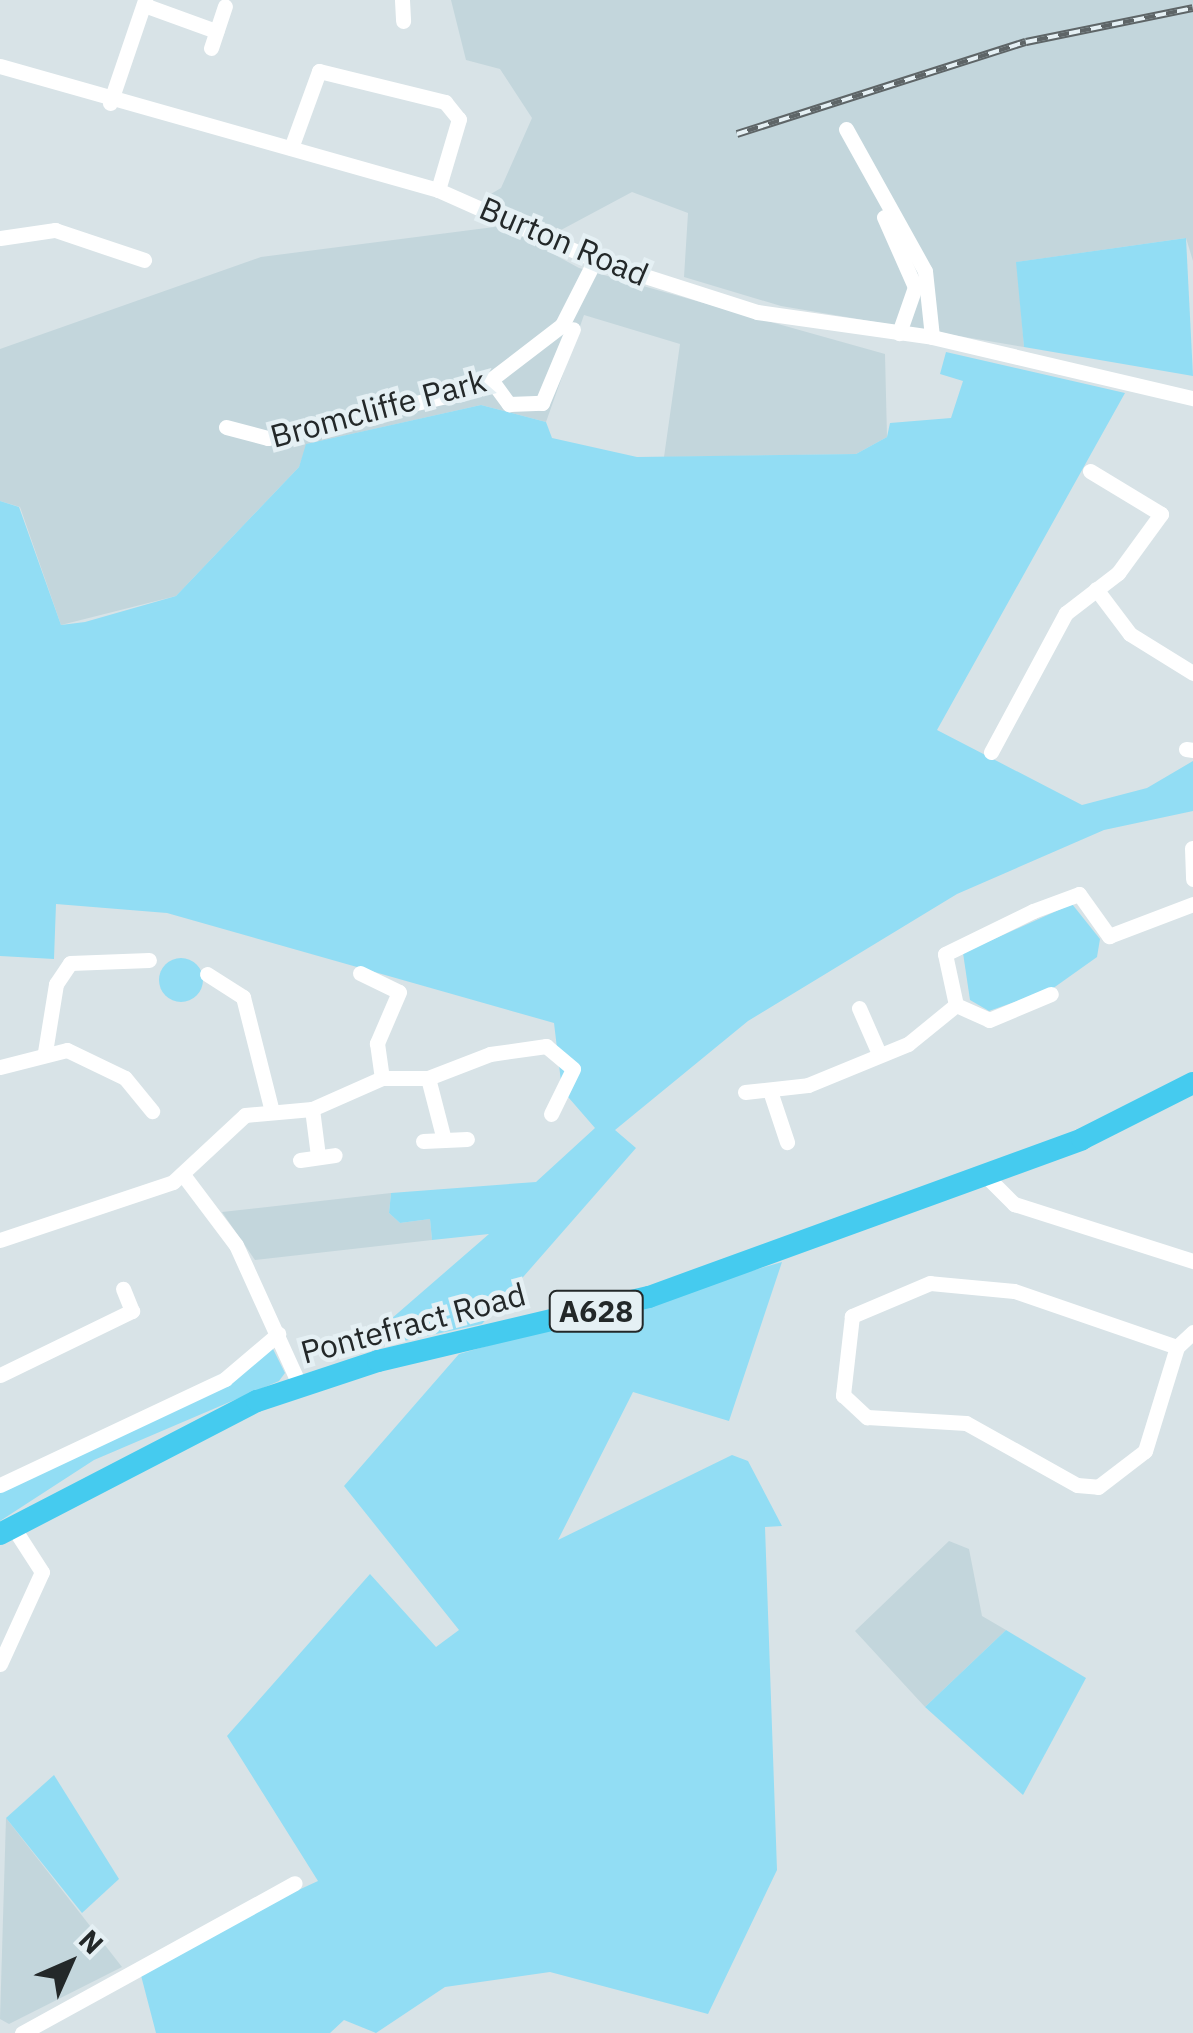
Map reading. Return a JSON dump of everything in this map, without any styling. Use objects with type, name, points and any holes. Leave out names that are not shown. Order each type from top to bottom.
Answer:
[{"type":"highway","name":"Pontefract Road","points":[[7,1531],[178,1436],[300,1386],[650,1297],[986,1176],[1193,1083]]},
{"type":"street","points":[[402,0],[403,22]]},
{"type":"street","points":[[110,102],[145,2],[216,31]]},
{"type":"street","points":[[211,48],[225,6]]},
{"type":"street","name":"Burton Road","points":[[0,66],[110,102],[438,190],[595,260],[757,312],[932,337],[1193,398]]},
{"type":"street","points":[[291,148],[319,71],[445,102],[459,119],[438,190]]},
{"type":"street","points":[[846,129],[914,286],[899,332]]},
{"type":"street","points":[[865,171],[925,271],[932,337]]},
{"type":"street","points":[[0,238],[55,230],[144,260]]},
{"type":"street","name":"Bromcliffe Park","points":[[226,427],[268,438],[492,382],[562,325],[595,260]]},
{"type":"street","points":[[492,382],[509,404],[542,402],[574,329]]},
{"type":"street","points":[[991,752],[1012,737],[1066,613],[1096,589],[1161,514],[1090,471]]},
{"type":"street","points":[[1096,589],[1130,634],[1193,673]]},
{"type":"street","points":[[1192,848],[1193,879]]},
{"type":"street","points":[[956,1006],[944,954],[1032,910],[1079,894],[1109,936],[1193,904]]},
{"type":"street","points":[[46,1052],[56,984],[70,963],[149,960]]},
{"type":"street","points":[[207,974],[244,986],[271,1108]]},
{"type":"street","points":[[360,974],[398,992],[377,1043],[382,1078]]},
{"type":"street","points":[[956,1006],[989,1020],[1051,994]]},
{"type":"street","points":[[745,1092],[770,1091],[857,1066],[878,1050],[908,1044],[956,1006]]},
{"type":"street","points":[[859,1008],[878,1050]]},
{"type":"street","points":[[0,1240],[184,1176],[224,1130],[271,1108],[312,1108],[382,1078],[428,1078],[490,1054],[546,1046],[569,1058]]},
{"type":"street","points":[[569,1058],[583,1047]]},
{"type":"street","points":[[0,1068],[46,1052],[95,1058],[152,1111]]},
{"type":"street","points":[[551,1114],[570,1088],[569,1058]]},
{"type":"street","points":[[428,1078],[444,1140]]},
{"type":"street","points":[[770,1091],[787,1142]]},
{"type":"street","points":[[312,1108],[318,1156]]},
{"type":"street","points":[[423,1141],[467,1139]]},
{"type":"street","points":[[300,1160],[335,1155]]},
{"type":"street","points":[[184,1176],[236,1244],[300,1386]]},
{"type":"street","points":[[986,1176],[1014,1204],[1193,1261]]},
{"type":"street","points":[[1178,1347],[1014,1291],[930,1283],[852,1316],[843,1396],[868,1417],[966,1422],[1078,1485],[1098,1487],[1145,1451],[1178,1347],[1193,1332]]},
{"type":"street","points":[[0,1375],[132,1311],[123,1288]]},
{"type":"street","name":"Pontefract Road","points":[[0,1485],[225,1379],[278,1334]]},
{"type":"street","points":[[0,1664],[42,1572],[7,1531]]},
{"type":"street","points":[[22,2033],[295,1884]]},
{"type":"shaded area","points":[[451,0],[1193,0],[1193,261],[1186,238],[1017,262],[1024,347],[781,306],[684,277],[688,213],[632,192],[561,230],[484,198],[501,188],[532,118],[500,69],[466,60]]},
{"type":"shaded area","points":[[502,226],[579,268],[885,354],[887,437],[856,454],[664,457],[680,344],[584,315],[546,422],[481,405],[307,444],[299,467],[176,596],[61,625],[20,507],[0,501],[0,349],[261,257]]},
{"type":"shaded area","points":[[1186,238],[1193,376],[1024,347],[1016,262]]},
{"type":"shaded area","points":[[946,352],[1125,393],[937,730],[1082,805],[1147,788],[1193,761],[1193,811],[1104,830],[957,894],[748,1021],[615,1130],[636,1148],[482,1324],[353,1352],[489,1234],[432,1240],[430,1219],[400,1223],[389,1213],[391,1193],[536,1182],[595,1128],[562,1090],[554,1023],[167,913],[56,904],[54,959],[0,956],[0,501],[19,507],[61,625],[85,622],[176,596],[299,467],[306,444],[481,405],[546,422],[552,438],[637,457],[856,454],[887,437],[890,423],[951,418],[963,381],[940,374]]},
{"type":"shaded area","points":[[1072,904],[1100,939],[1097,957],[1052,989],[989,1011],[970,1000],[963,953]]},
{"type":"shaded area","points":[[181,958],[196,965],[203,980],[196,995],[181,1002],[166,995],[159,980],[166,965]]},
{"type":"shaded area","points":[[391,1193],[389,1213],[400,1223],[430,1219],[432,1240],[255,1260],[222,1212]]},
{"type":"shaded area","points":[[782,1262],[729,1421],[633,1392],[558,1540],[732,1455],[748,1461],[782,1526],[765,1527],[777,1870],[708,2014],[550,1972],[445,1987],[376,2033],[344,2020],[330,2033],[156,2033],[138,1964],[318,1881],[227,1736],[370,1574],[436,1647],[459,1630],[344,1486],[459,1354]]},
{"type":"shaded area","points":[[272,1347],[285,1373],[279,1381],[94,1460],[0,1521],[0,1489]]},
{"type":"shaded area","points":[[949,1541],[969,1549],[982,1616],[1006,1630],[925,1707],[855,1631]]},
{"type":"shaded area","points":[[1006,1630],[1086,1678],[1023,1795],[925,1707]]},
{"type":"shaded area","points":[[54,1775],[119,1879],[82,1913],[6,1818]]},
{"type":"shaded area","points":[[6,1818],[122,1967],[9,2024],[0,2019]]},
{"type":"railway","points":[[737,134],[1026,42],[1193,8]]}]
